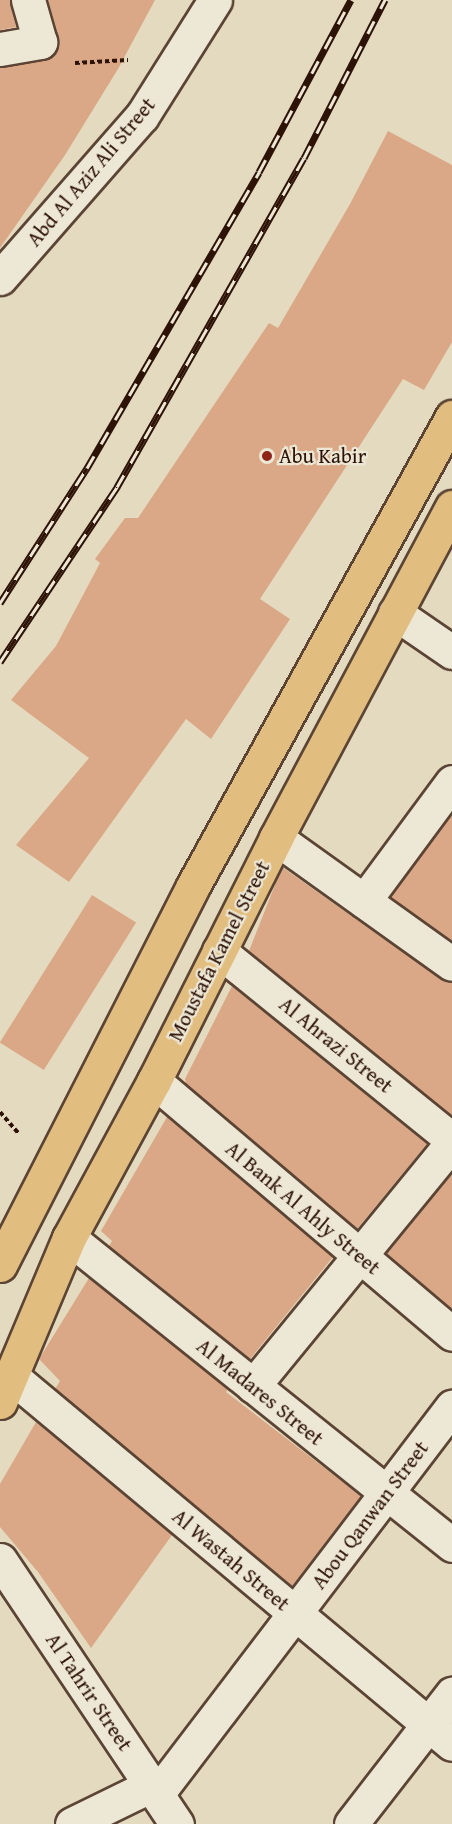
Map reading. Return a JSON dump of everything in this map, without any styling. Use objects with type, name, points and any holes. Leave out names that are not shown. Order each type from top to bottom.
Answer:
[{"type":"main road","points":[[0,1265],[193,886],[452,417]]},
{"type":"main road","name":"Moustafa Kamel Street","points":[[5,1389],[69,1238],[154,1081],[276,838],[452,507]]},
{"type":"street","points":[[0,49],[40,42],[28,0]]},
{"type":"street","name":"Abd Al Aziz Ali Street","points":[[3,271],[142,117],[215,0]]},
{"type":"street","points":[[395,613],[452,652]]},
{"type":"street","points":[[364,901],[452,782]]},
{"type":"street","points":[[276,838],[452,964]]},
{"type":"street","name":"Al Ahrazi Street","points":[[219,951],[452,1141]]},
{"type":"street","name":"Al Bank Al Ahly Street","points":[[154,1081],[452,1334]]},
{"type":"street","points":[[253,1386],[452,1141]]},
{"type":"street","name":"Al Madares Street","points":[[69,1238],[452,1545]]},
{"type":"street","name":"Al Wastah Street","points":[[5,1389],[295,1613],[452,1744]]},
{"type":"street","name":"Abou Qanwan Street","points":[[154,1790],[295,1613],[452,1407]]},
{"type":"street","name":"Al Tahrir Street","points":[[0,1560],[177,1824]]},
{"type":"street","points":[[351,1824],[427,1723],[452,1694]]},
{"type":"street","points":[[72,1824],[154,1790]]},
{"type":"path","points":[[40,42],[51,65],[179,56]]},
{"type":"building","points":[[0,0],[10,0],[16,27],[0,30]]},
{"type":"building","points":[[48,0],[155,0],[118,69],[65,155],[0,248],[0,67],[43,60],[53,55],[58,47],[58,37]]},
{"type":"building","points":[[388,131],[452,165],[452,342],[424,390],[403,379],[260,599],[290,619],[211,739],[186,719],[69,882],[16,845],[89,758],[11,700],[56,646],[100,563],[95,559],[125,518],[138,518],[269,323],[278,328],[350,204]]},
{"type":"building","points":[[452,814],[452,941],[390,897]]},
{"type":"building","points":[[282,867],[441,979],[452,982],[452,1116],[249,951]]},
{"type":"building","points":[[92,895],[136,923],[44,1070],[0,1042]]},
{"type":"building","points":[[232,986],[427,1144],[357,1229],[186,1084],[185,1079]]},
{"type":"building","points":[[167,1117],[333,1257],[250,1359],[109,1246],[112,1241],[101,1231]]},
{"type":"building","points":[[452,1173],[452,1309],[386,1253]]},
{"type":"building","points":[[89,1278],[228,1389],[226,1392],[361,1496],[292,1586],[55,1389],[60,1381],[39,1359]]},
{"type":"building","points":[[36,1422],[172,1535],[91,1648],[38,1572],[0,1527],[0,1484]]},
{"type":"railway","points":[[0,603],[87,468],[259,172],[351,0]]},
{"type":"railway","points":[[0,662],[117,487],[304,158],[385,0]]},
{"type":"place","name":"Abu Kabir","points":[[267,456]]}]
